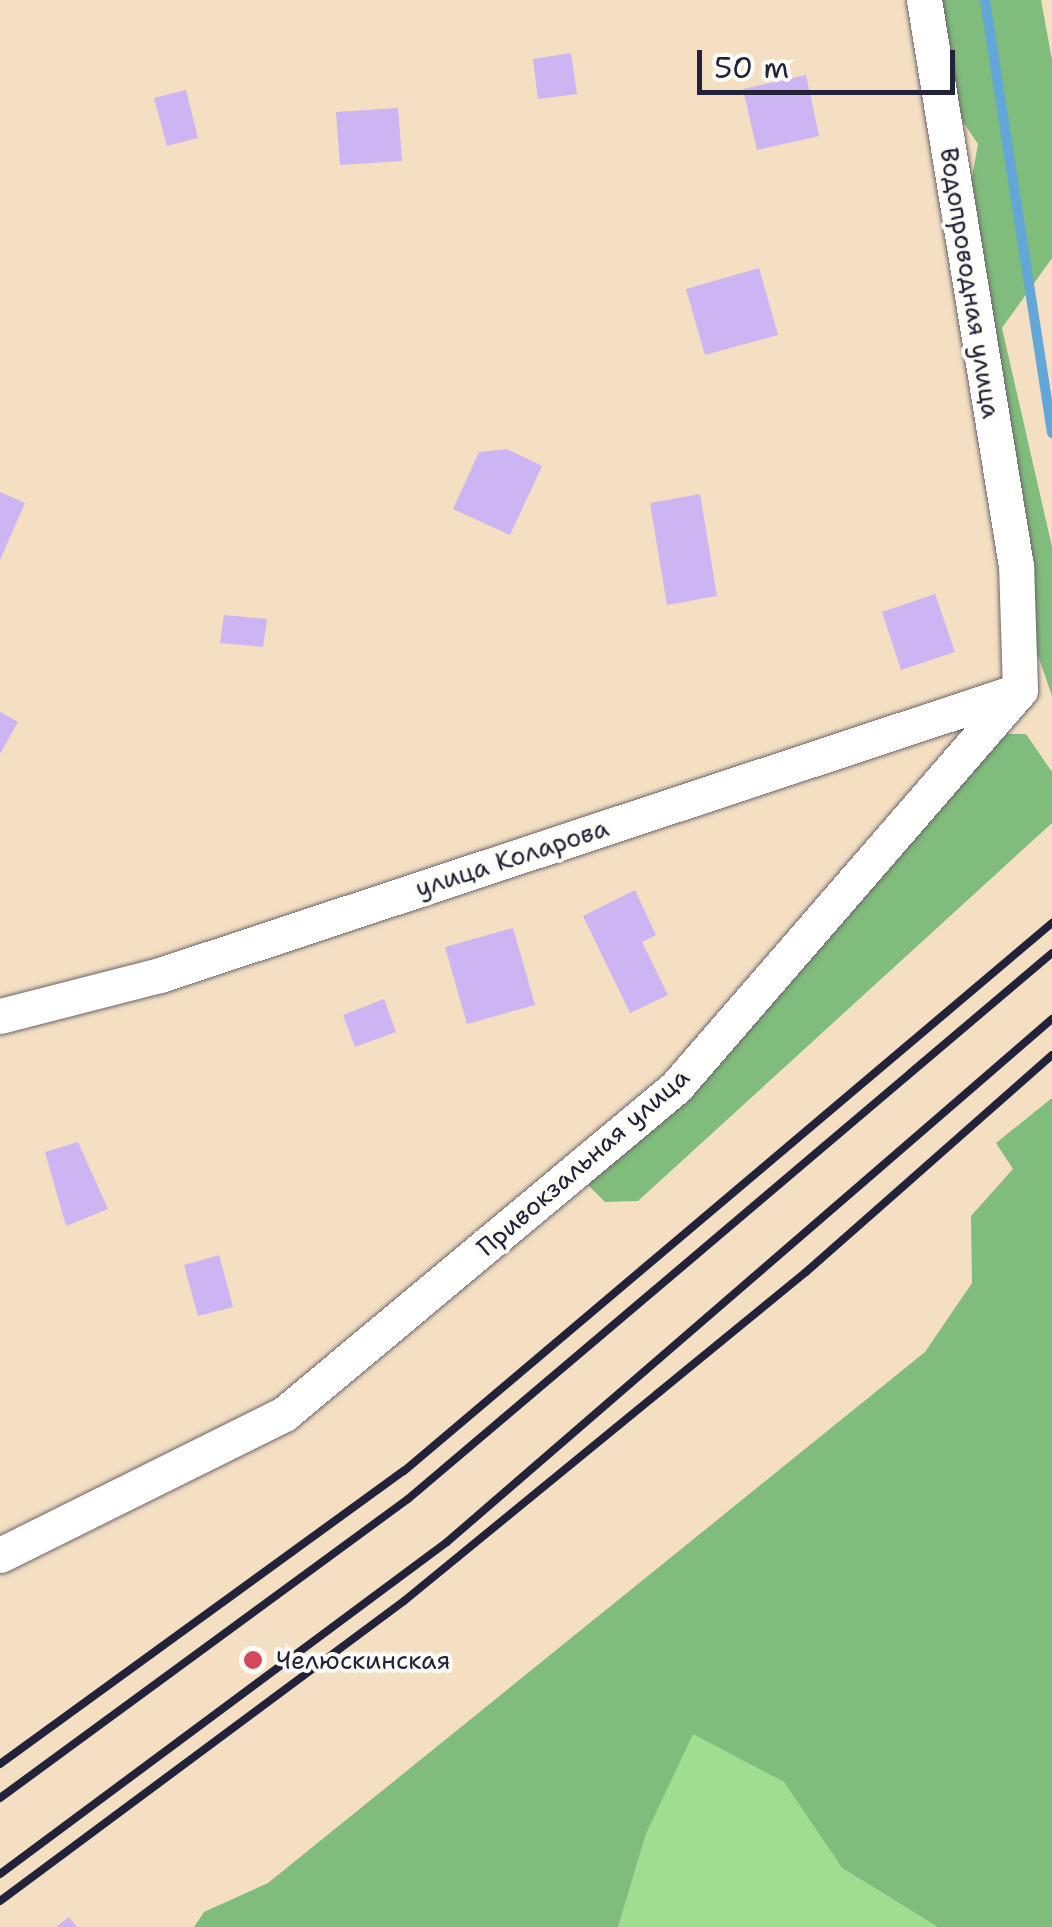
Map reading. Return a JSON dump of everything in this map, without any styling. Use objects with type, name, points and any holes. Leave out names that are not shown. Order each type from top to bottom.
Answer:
[{"type":"street","name":"Водопроводная улица","points":[[924,0],[1016,566],[1020,690]]},
{"type":"street","name":"улица Коларова","points":[[0,1016],[160,974],[1020,690]]},
{"type":"street","name":"Привокзальная улица","points":[[0,1556],[284,1414],[661,1100],[1020,690]]},
{"type":"green space","points":[[942,0],[1041,0],[1052,60],[1052,258],[1002,328],[1052,547],[1052,696],[1032,638],[970,188],[978,144],[959,116]]},
{"type":"green space","points":[[1000,734],[1026,734],[1052,772],[1052,823],[638,1201],[605,1202],[586,1183],[687,1100]]},
{"type":"green space","points":[[1052,1098],[1052,1927],[938,1927],[842,1868],[784,1782],[693,1734],[646,1834],[618,1927],[194,1927],[204,1912],[268,1883],[925,1352],[972,1283],[971,1216],[1013,1169],[996,1143]]},
{"type":"green space","points":[[692,1733],[784,1782],[842,1868],[938,1927],[618,1927],[646,1834]]},
{"type":"building","points":[[571,53],[577,94],[538,99],[533,59]]},
{"type":"building","points":[[806,75],[819,136],[757,150],[743,89]]},
{"type":"building","points":[[186,90],[198,138],[167,146],[154,98]]},
{"type":"building","points":[[398,108],[402,161],[340,165],[336,112]]},
{"type":"building","points":[[759,268],[778,335],[705,355],[686,289]]},
{"type":"building","points":[[507,449],[542,466],[510,535],[453,509],[479,452]]},
{"type":"building","points":[[0,492],[25,503],[0,560]]},
{"type":"building","points":[[700,494],[717,596],[667,605],[650,503]]},
{"type":"building","points":[[935,594],[955,652],[901,670],[882,612]]},
{"type":"building","points":[[224,615],[267,619],[263,647],[220,643]]},
{"type":"building","points":[[0,712],[18,722],[0,754]]},
{"type":"building","points":[[635,890],[656,935],[642,942],[668,995],[630,1013],[583,916]]},
{"type":"building","points":[[513,928],[535,1005],[467,1024],[445,947]]},
{"type":"building","points":[[384,999],[396,1032],[355,1047],[343,1015]]},
{"type":"building","points":[[78,1142],[108,1209],[66,1226],[45,1152]]},
{"type":"building","points":[[219,1255],[233,1307],[198,1316],[184,1265]]},
{"type":"building","points":[[69,1917],[77,1927],[56,1927]]},
{"type":"waterway","points":[[985,0],[1052,433]]},
{"type":"railway","points":[[0,1764],[404,1471],[1052,923]]},
{"type":"railway","points":[[0,1798],[408,1499],[1052,953]]},
{"type":"railway","points":[[0,1874],[447,1542],[1052,1019]]},
{"type":"railway","points":[[0,1901],[404,1601],[806,1272],[1052,1055]]},
{"type":"place","name":"Челюскинская","points":[[253,1660]]}]
